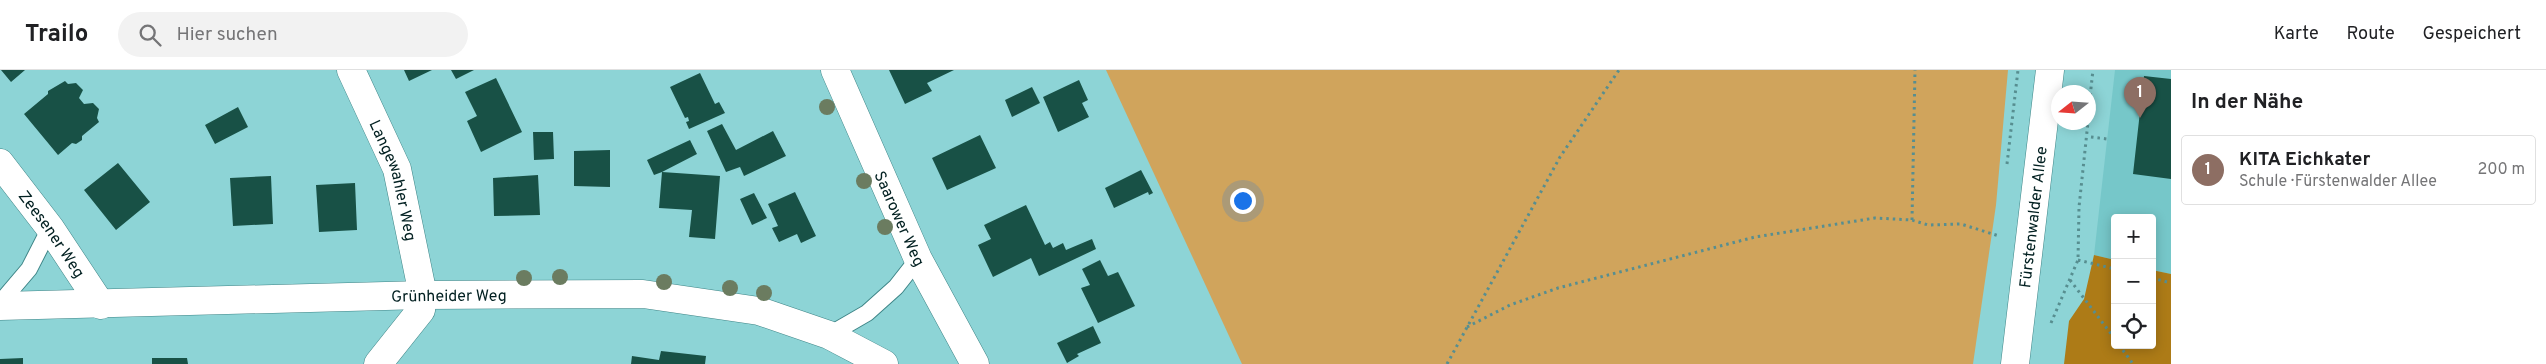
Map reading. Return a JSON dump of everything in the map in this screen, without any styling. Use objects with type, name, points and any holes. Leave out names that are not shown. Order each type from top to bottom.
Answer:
[{"type":"street","name":"Langewahler Weg","points":[[351,70],[397,169],[423,295]]},
{"type":"street","name":"Saarower Weg","points":[[835,70],[918,259],[975,364]]},
{"type":"street","name":"Fürstenwalder Allee","points":[[2016,364],[2050,70]]},
{"type":"street","name":"Zeesener Weg","points":[[0,163],[50,228],[101,304]]},
{"type":"street","name":"Grünheider Weg","points":[[0,305],[423,295],[643,294],[758,312],[829,335],[884,364]]},
{"type":"street","points":[[378,364],[420,310],[423,295]]},
{"type":"lane","points":[[0,305],[29,269],[50,228]]},
{"type":"lane","points":[[829,335],[867,313],[896,287],[918,259]]},
{"type":"path","points":[[1447,364],[1560,157],[1619,70]]},
{"type":"path","points":[[1912,220],[1915,70]]},
{"type":"path","points":[[2091,85],[2093,70]]},
{"type":"path","points":[[2048,329],[2078,260],[2079,207],[2087,130]]},
{"type":"path","points":[[2091,137],[2107,139]]},
{"type":"path","points":[[1467,327],[1510,305],[1558,288],[1755,237],[1875,218],[1912,220],[1928,225],[1961,224],[1998,236]]},
{"type":"path","points":[[2078,260],[2111,268]]},
{"type":"path","points":[[2156,279],[2171,283]]},
{"type":"path","points":[[2070,280],[2111,334]]},
{"type":"path","points":[[2122,349],[2132,364]]},
{"type":"shaded area","points":[[1106,70],[2008,70],[1996,205],[1973,364],[1242,364]]},
{"type":"shaded area","points":[[2115,70],[2171,70],[2171,274],[2156,271],[2156,214],[2111,214],[2111,259],[2094,255]]},
{"type":"shaded area","points":[[2094,255],[2111,259],[2111,349],[2156,349],[2156,271],[2171,274],[2171,364],[2064,364],[2069,321],[2084,299]]},
{"type":"building","points":[[1,70],[25,70],[11,82]]},
{"type":"building","points":[[404,70],[432,70],[409,81]]},
{"type":"building","points":[[451,70],[474,70],[456,79]]},
{"type":"building","points":[[889,70],[954,70],[927,83],[932,91],[905,104]]},
{"type":"building","points":[[700,73],[715,104],[719,102],[725,113],[689,129],[686,122],[689,121],[688,117],[685,118],[670,87]]},
{"type":"building","points":[[2144,76],[2171,79],[2171,179],[2133,174]]},
{"type":"building","points":[[496,78],[522,132],[481,152],[467,121],[477,116],[465,92]]},
{"type":"building","points":[[1079,80],[1088,100],[1082,103],[1089,117],[1058,132],[1043,97]]},
{"type":"building","points":[[65,81],[68,84],[76,83],[83,90],[79,98],[84,104],[93,103],[99,109],[97,118],[99,122],[82,136],[82,140],[76,144],[72,143],[58,155],[24,114],[48,94],[48,91]]},
{"type":"building","points":[[1032,87],[1040,103],[1012,117],[1005,100]]},
{"type":"building","points":[[238,107],[248,127],[215,144],[205,125]]},
{"type":"building","points":[[722,124],[736,150],[773,131],[786,156],[744,176],[740,167],[726,172],[707,131]]},
{"type":"building","points":[[533,132],[553,132],[554,159],[534,160]]},
{"type":"building","points":[[980,135],[996,168],[947,190],[932,158]]},
{"type":"building","points":[[690,140],[697,154],[654,175],[647,160]]},
{"type":"building","points":[[610,150],[610,187],[574,186],[574,151]]},
{"type":"building","points":[[118,163],[150,202],[116,230],[84,190]]},
{"type":"building","points":[[1141,170],[1153,193],[1149,195],[1148,192],[1114,208],[1105,188]]},
{"type":"building","points":[[662,172],[720,176],[715,239],[689,237],[692,210],[659,208]]},
{"type":"building","points":[[538,175],[540,215],[494,216],[493,178]]},
{"type":"building","points":[[271,176],[273,224],[233,226],[230,178]]},
{"type":"building","points":[[355,183],[357,230],[319,232],[316,185]]},
{"type":"building","points":[[795,192],[816,236],[801,243],[797,234],[779,242],[772,228],[778,226],[768,204]]},
{"type":"building","points":[[754,193],[767,218],[752,225],[740,199]]},
{"type":"building","points":[[1026,205],[1045,245],[1050,242],[1053,248],[1063,243],[1066,250],[1092,239],[1096,249],[1039,276],[1031,258],[993,277],[978,245],[991,239],[984,225]]},
{"type":"building","points":[[1100,260],[1108,276],[1118,272],[1135,306],[1098,323],[1081,288],[1090,285],[1082,269]]},
{"type":"building","points":[[1093,326],[1101,343],[1077,354],[1079,356],[1067,363],[1057,343]]},
{"type":"building","points":[[661,351],[706,356],[705,364],[631,364],[632,356],[659,360]]},
{"type":"building","points":[[23,358],[23,364],[0,364],[0,359]]},
{"type":"building","points":[[152,358],[187,358],[188,364],[152,364]]},
{"type":"place","name":"KITA Eichkater","points":[[2140,118]]}]
